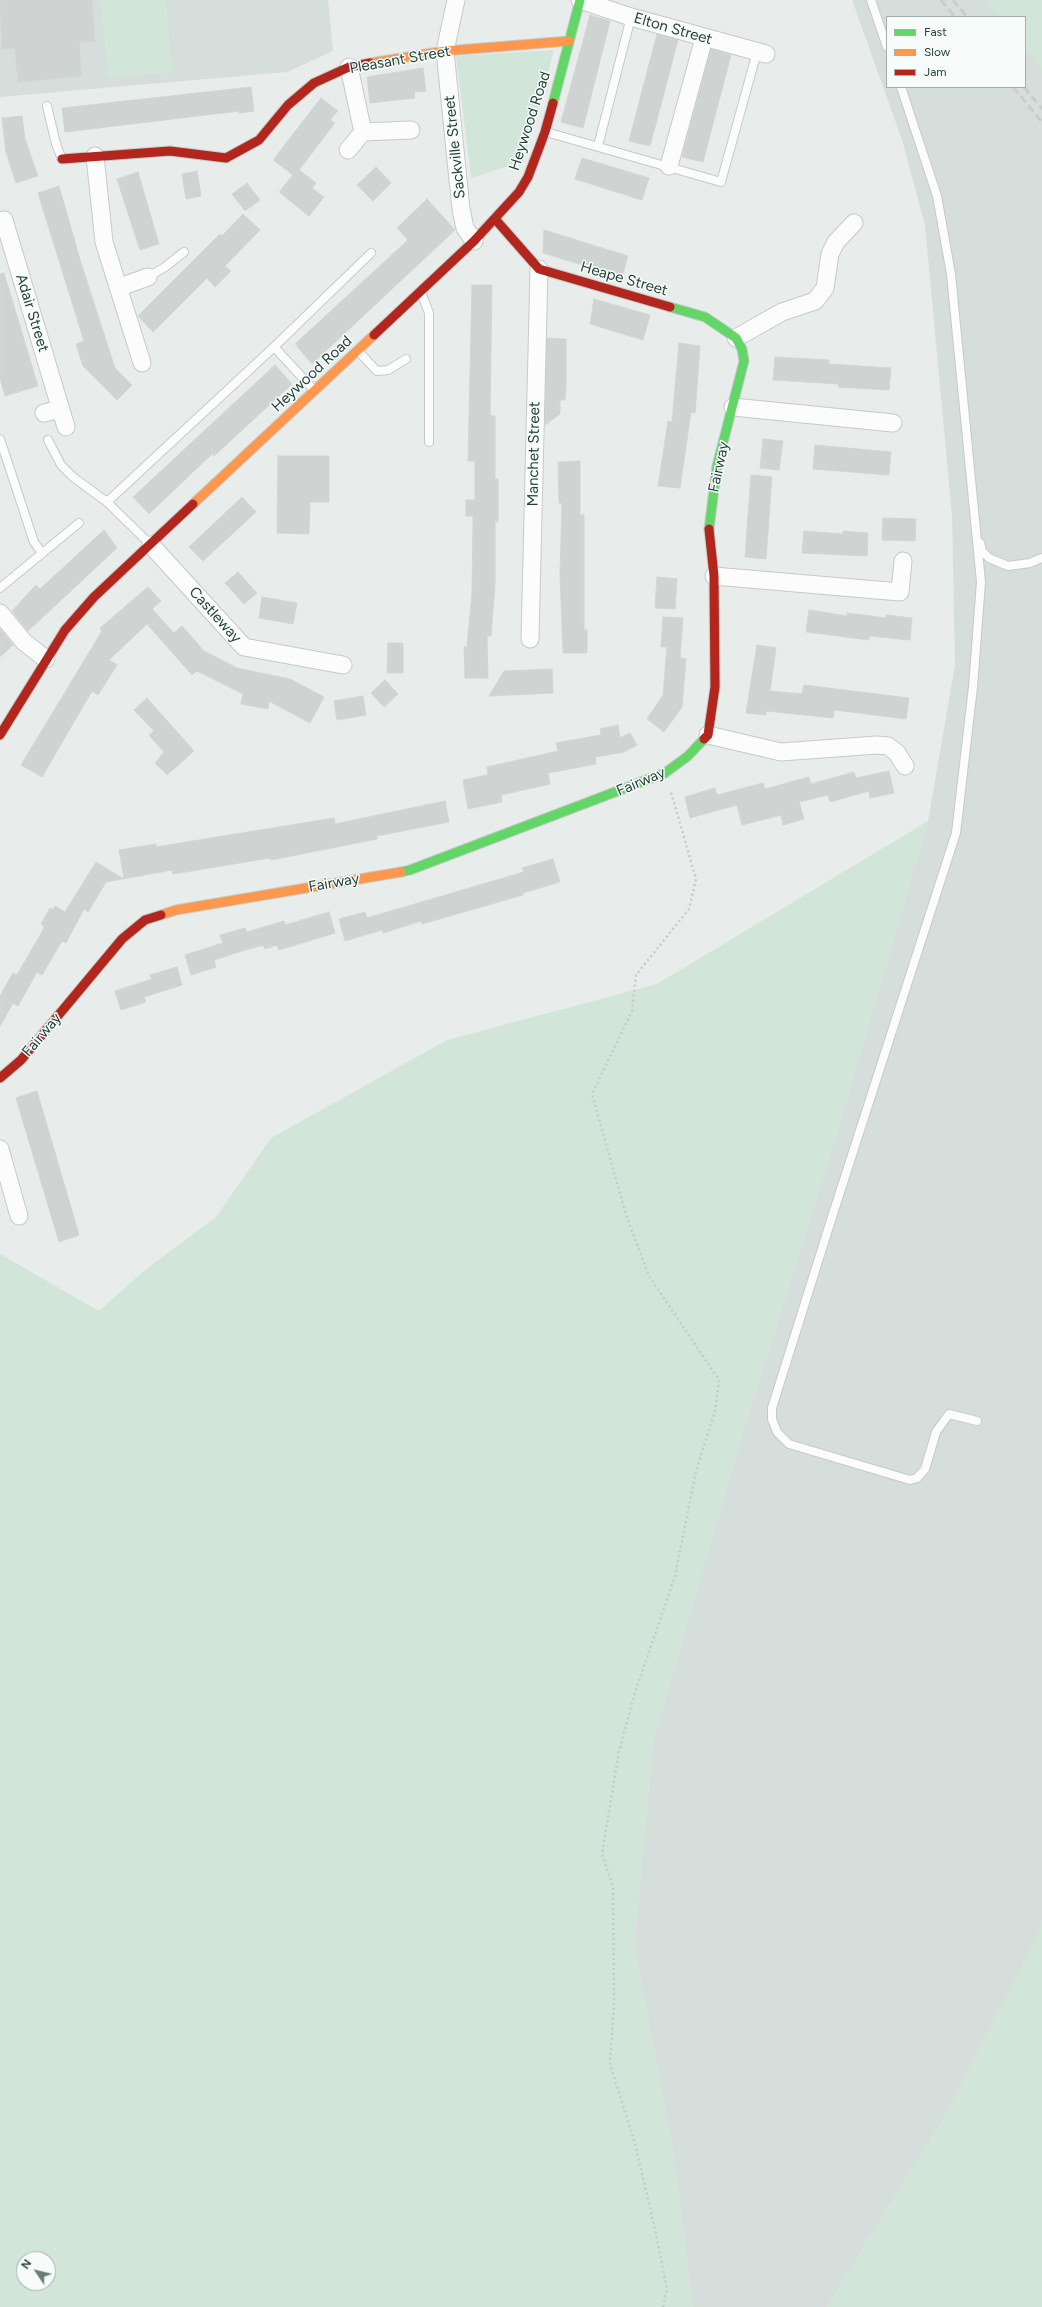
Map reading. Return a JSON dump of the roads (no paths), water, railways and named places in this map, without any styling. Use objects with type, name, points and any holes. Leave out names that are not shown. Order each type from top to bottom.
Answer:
[{"type":"street","name":"Sackville Street","points":[[456,0],[444,50],[461,209],[465,228],[474,241]]},
{"type":"street","name":"Elton Street","points":[[580,0],[631,17],[761,53]]},
{"type":"street","name":"Heywood Road","points":[[0,735],[3,721],[65,630],[94,597],[315,391],[496,219],[528,177],[545,132],[580,0]]},
{"type":"street","points":[[669,166],[704,38]]},
{"type":"street","name":"Pleasant Street","points":[[62,159],[170,151],[226,158],[259,140],[288,105],[314,83],[349,67],[444,50],[569,41]]},
{"type":"street","points":[[349,67],[363,132]]},
{"type":"street","points":[[348,150],[363,132],[411,130]]},
{"type":"street","points":[[95,156],[104,242],[120,287],[142,363]]},
{"type":"street","points":[[496,219],[539,269]]},
{"type":"street","name":"Adair Street","points":[[0,221],[4,220],[52,411],[66,427]]},
{"type":"street","points":[[736,338],[782,312],[815,301],[825,288],[826,268],[833,248],[836,242],[854,223]]},
{"type":"street","name":"Heape Street","points":[[539,269],[705,317],[736,338]]},
{"type":"street","name":"Manchet Street","points":[[530,639],[539,269]]},
{"type":"street","points":[[120,287],[148,277]]},
{"type":"street","name":"Fairway","points":[[0,1078],[21,1060],[122,939],[145,920],[176,910],[410,870],[665,773],[688,756],[708,735],[715,687],[714,576],[708,533],[717,466],[744,361],[742,349],[736,338]]},
{"type":"street","points":[[733,407],[892,423]]},
{"type":"street","name":"Castleway","points":[[151,544],[244,647],[343,665]]},
{"type":"street","points":[[714,576],[900,592],[903,561]]},
{"type":"street","points":[[0,613],[24,642],[46,659]]},
{"type":"street","points":[[708,735],[781,752],[888,746],[897,753],[905,766]]},
{"type":"street","points":[[0,1149],[19,1216]]},
{"type":"lane","points":[[871,0],[886,44]]},
{"type":"lane","points":[[598,146],[631,17]]},
{"type":"lane","points":[[545,132],[721,182],[761,53]]},
{"type":"lane","points":[[901,88],[937,196],[951,274],[981,582],[973,687],[956,833],[831,1220],[772,1408],[772,1419],[776,1432],[789,1444],[910,1480],[917,1478],[925,1469],[936,1432],[949,1414],[977,1421]]},
{"type":"lane","points":[[47,106],[56,144],[62,159]]},
{"type":"lane","points":[[148,277],[165,267],[184,252]]},
{"type":"lane","points":[[107,502],[274,347],[370,253]]},
{"type":"lane","points":[[420,291],[429,312],[429,442]]},
{"type":"lane","points":[[274,347],[315,391]]},
{"type":"lane","points":[[358,350],[377,371],[388,370],[406,359]]},
{"type":"lane","points":[[0,439],[34,542],[42,553]]},
{"type":"lane","points":[[48,440],[61,465],[73,477],[107,502],[151,544]]},
{"type":"lane","points":[[0,588],[79,523]]},
{"type":"lane","points":[[977,533],[982,551],[996,563],[1015,565],[1030,563],[1042,558]]},
{"type":"railway","points":[[941,0],[954,16]]},
{"type":"railway","points":[[953,0],[966,16]]},
{"type":"railway","points":[[1014,88],[1042,122]]},
{"type":"railway","points":[[1025,88],[1042,109]]}]
